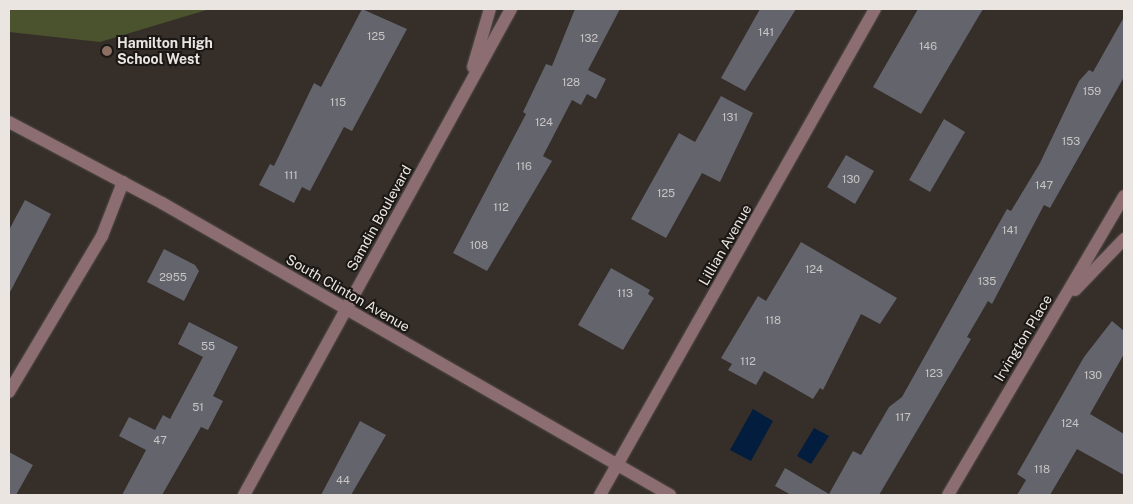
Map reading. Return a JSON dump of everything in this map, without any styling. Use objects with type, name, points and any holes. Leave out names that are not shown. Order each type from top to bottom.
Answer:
[{"type":"street","points":[[466,91],[490,9]]},
{"type":"street","name":"Samdin Boulevard","points":[[244,495],[511,9]]},
{"type":"street","name":"Lillian Avenue","points":[[600,495],[876,9]]},
{"type":"street","name":"South Clinton Avenue","points":[[9,122],[124,182],[670,495]]},
{"type":"street","points":[[9,392],[102,236],[124,182]]},
{"type":"street","name":"Irvington Place","points":[[948,495],[1124,196]]},
{"type":"street","points":[[1060,304],[1124,239]]},
{"type":"green space","points":[[9,9],[210,9],[100,42],[9,32]]},
{"type":"water","points":[[753,409],[773,421],[751,461],[730,450]]},
{"type":"water","points":[[814,428],[829,436],[811,464],[797,456]]},
{"type":"building","points":[[362,9],[407,29],[352,131],[344,127],[310,191],[302,187],[294,203],[259,185],[270,164],[274,166],[314,83],[321,87]]},
{"type":"building","points":[[575,9],[620,9],[588,70],[606,79],[596,99],[587,94],[581,105],[572,100],[543,156],[552,161],[487,271],[453,253],[526,114],[523,112],[546,64],[552,66]]},
{"type":"building","points":[[760,9],[796,9],[745,91],[721,78]]},
{"type":"building","points":[[918,9],[983,9],[921,114],[873,87]]},
{"type":"building","points":[[1124,17],[1124,77],[1050,208],[1044,205],[992,304],[988,301],[967,337],[971,339],[879,495],[791,495],[775,486],[785,468],[829,494],[853,451],[861,455],[889,407],[902,397],[1007,209],[1011,211],[1040,163],[1079,81],[1089,70],[1093,72]]},
{"type":"building","points":[[721,96],[753,113],[720,182],[702,173],[666,238],[631,219],[679,133],[695,142]]},
{"type":"building","points":[[944,119],[965,132],[930,192],[909,180]]},
{"type":"building","points":[[846,155],[874,171],[855,204],[827,187]]},
{"type":"building","points":[[25,200],[51,214],[9,294],[9,230]]},
{"type":"building","points":[[801,242],[897,298],[880,324],[861,314],[823,390],[820,388],[813,399],[764,371],[756,385],[728,370],[732,364],[721,358],[758,296],[766,301]]},
{"type":"building","points":[[164,249],[195,265],[199,271],[184,301],[147,282]]},
{"type":"building","points":[[611,268],[650,290],[648,294],[654,298],[623,350],[578,325]]},
{"type":"building","points":[[1112,321],[1124,331],[1124,354],[1090,414],[1124,434],[1124,475],[1077,449],[1050,495],[1017,495],[1026,480],[1017,474],[1084,357]]},
{"type":"building","points":[[189,322],[238,347],[213,396],[223,401],[208,430],[201,427],[162,495],[122,495],[146,450],[119,436],[129,417],[155,430],[163,415],[170,419],[203,357],[178,344]]},
{"type":"building","points":[[360,421],[386,435],[351,495],[321,495]]},
{"type":"building","points":[[9,452],[33,465],[16,495],[9,495]]},
{"type":"place","name":"Hamilton High School West","points":[[107,51]]}]
